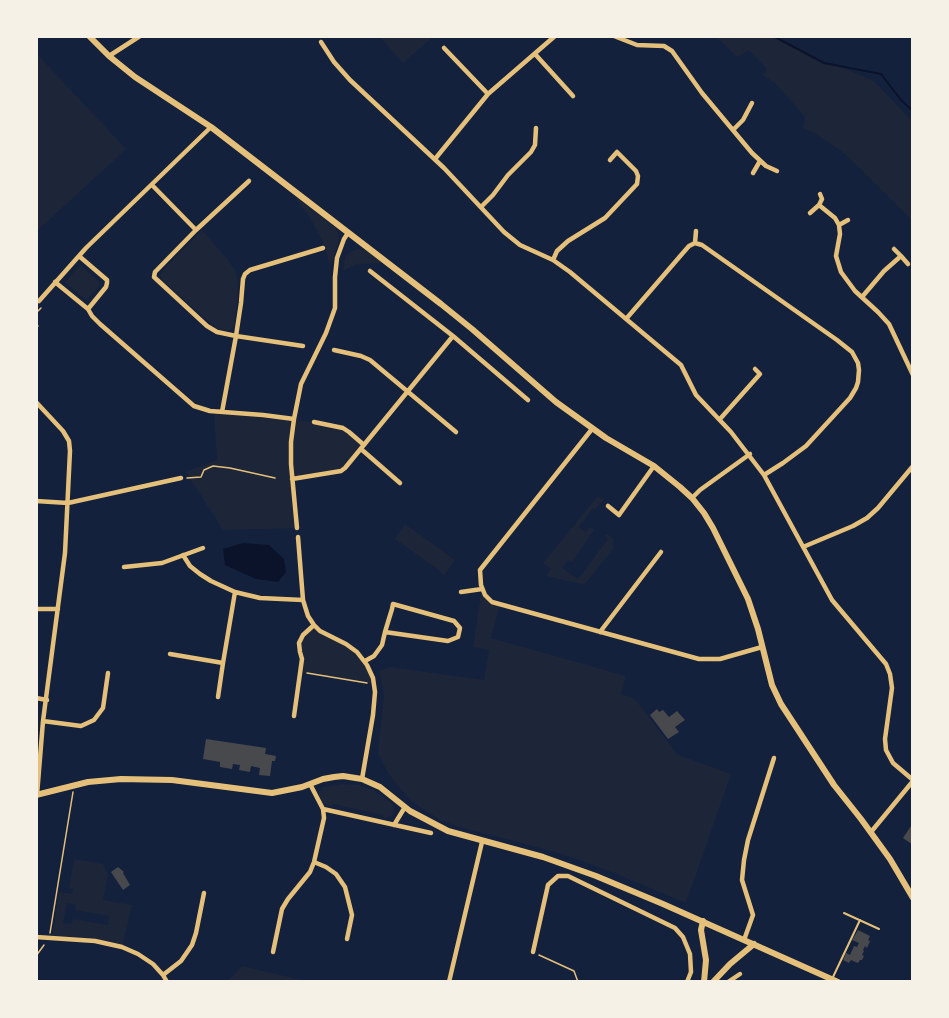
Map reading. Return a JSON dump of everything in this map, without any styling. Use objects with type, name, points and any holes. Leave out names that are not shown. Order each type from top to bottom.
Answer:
[{"type":"main road","points":[[89,36],[135,77],[211,127],[464,323],[549,397],[592,429],[654,466],[692,498],[713,528],[742,585],[753,613],[772,685],[787,715],[834,785],[871,832],[913,898]]},
{"type":"main road","points":[[36,795],[74,784],[121,779],[172,780],[273,794],[302,788],[323,779],[339,777],[362,779],[380,787],[405,807],[436,826],[482,842],[543,857],[596,876],[703,921],[835,981]]},
{"type":"main road","points":[[703,921],[701,930],[706,960],[704,982]]},
{"type":"main road","points":[[712,982],[754,944]]},
{"type":"street","points":[[109,56],[140,36]]},
{"type":"street","points":[[435,159],[488,94],[555,36]]},
{"type":"street","points":[[614,36],[632,44],[664,46],[672,51],[702,93],[733,130],[766,166],[777,171]]},
{"type":"street","points":[[321,42],[334,63],[350,80],[435,159],[515,242],[553,260],[570,272],[681,365],[696,395],[750,454],[764,475],[837,608],[883,660],[888,669],[892,688],[885,739],[886,750],[893,763],[913,780],[871,832]]},
{"type":"street","points":[[444,48],[488,94]]},
{"type":"street","points":[[535,54],[573,96]]},
{"type":"street","points":[[733,130],[743,120],[752,103]]},
{"type":"street","points":[[39,301],[78,256],[211,127]]},
{"type":"street","points":[[481,207],[531,152],[535,145],[536,128]]},
{"type":"street","points":[[553,260],[562,246],[605,218],[636,184],[638,176],[636,171],[617,152],[610,160]]},
{"type":"street","points":[[753,173],[760,160]]},
{"type":"street","points":[[249,181],[196,230],[155,272],[154,278],[217,332],[303,346]]},
{"type":"street","points":[[152,185],[196,230]]},
{"type":"street","points":[[810,213],[819,205],[822,199],[820,194]]},
{"type":"street","points":[[819,205],[835,218],[839,225],[840,234],[836,256],[838,267],[849,285],[889,324],[913,375]]},
{"type":"street","points":[[839,225],[848,220]]},
{"type":"street","points":[[695,243],[696,231]]},
{"type":"street","points":[[297,528],[291,464],[294,419],[301,384],[326,333],[335,308],[337,258],[348,233]]},
{"type":"street","points":[[626,318],[689,246],[695,243],[702,245],[852,352],[858,363],[858,382],[853,394],[806,446],[764,475]]},
{"type":"street","points":[[222,412],[242,303],[243,279],[246,273],[323,248]]},
{"type":"street","points":[[894,249],[908,264]]},
{"type":"street","points":[[78,256],[107,280],[106,287],[88,309]]},
{"type":"street","points":[[862,297],[900,256]]},
{"type":"street","points":[[370,271],[453,336],[528,400]]},
{"type":"street","points":[[56,282],[88,309],[100,324],[194,406],[208,411],[294,419]]},
{"type":"street","points":[[292,479],[341,471],[345,468],[453,336]]},
{"type":"street","points":[[334,351],[362,356],[370,360],[456,432]]},
{"type":"street","points":[[755,369],[766,379]]},
{"type":"street","points":[[720,419],[760,374]]},
{"type":"street","points":[[36,402],[63,431],[69,441],[70,451],[66,553],[43,722],[36,795]]},
{"type":"street","points":[[314,422],[343,428],[349,432],[400,483]]},
{"type":"street","points":[[592,429],[480,570],[480,580],[485,595],[492,602],[699,659],[720,659],[762,647]]},
{"type":"street","points":[[692,498],[750,454]]},
{"type":"street","points":[[608,506],[619,515],[654,466]]},
{"type":"street","points":[[803,547],[867,518],[913,466]]},
{"type":"street","points":[[36,501],[68,503],[181,478]]},
{"type":"street","points":[[298,537],[303,600],[309,616],[320,631],[352,648],[365,661],[371,672],[374,700],[362,779]]},
{"type":"street","points":[[124,567],[162,563],[203,548]]},
{"type":"street","points":[[600,632],[661,552]]},
{"type":"street","points":[[183,555],[190,566],[200,574],[235,592],[260,598],[303,600]]},
{"type":"street","points":[[461,592],[482,589]]},
{"type":"street","points":[[218,697],[235,592]]},
{"type":"street","points":[[365,661],[382,645],[385,632],[393,604],[454,621],[460,628],[458,637],[445,641],[385,632]]},
{"type":"street","points":[[36,609],[58,609]]},
{"type":"street","points":[[294,716],[302,659],[299,647],[303,635],[314,625]]},
{"type":"street","points":[[171,654],[223,663]]},
{"type":"street","points":[[43,722],[81,726],[94,720],[103,708],[108,673]]},
{"type":"street","points":[[36,698],[47,700]]},
{"type":"street","points":[[744,940],[753,915],[742,880],[744,860],[748,840],[774,758]]},
{"type":"street","points":[[273,952],[282,909],[310,872],[324,818],[310,784]]},
{"type":"street","points":[[394,825],[405,807]]},
{"type":"street","points":[[322,809],[431,833]]},
{"type":"street","points":[[449,982],[482,842]]},
{"type":"street","points":[[314,862],[336,874],[345,887],[352,915],[347,939]]},
{"type":"street","points":[[533,952],[549,885],[558,876],[568,876],[675,927],[683,937],[690,954],[691,972],[687,982]]},
{"type":"street","points":[[163,975],[181,961],[192,945],[204,893]]},
{"type":"street","points":[[36,937],[95,941],[122,947],[146,958],[167,982]]},
{"type":"street","points":[[728,982],[740,974]]},
{"type":"lane","points":[[844,913],[879,929]]},
{"type":"lane","points":[[835,981],[860,920]]},
{"type":"path","points":[[36,324],[38,326],[36,328]]},
{"type":"path","points":[[181,478],[201,477],[204,470],[213,466],[275,478]]},
{"type":"path","points":[[300,672],[374,684]]},
{"type":"path","points":[[36,956],[49,938],[74,784]]},
{"type":"path","points":[[533,952],[574,971],[578,982]]},
{"type":"shaded area","points":[[379,36],[434,36],[403,63]]},
{"type":"shaded area","points":[[715,36],[773,36],[824,63],[839,66],[874,81],[913,122],[913,221],[844,153],[815,133],[803,128],[805,117],[776,84],[763,75],[767,69],[749,50],[737,57]]},
{"type":"shaded area","points":[[36,53],[126,149],[36,232]]},
{"type":"shaded area","points":[[297,198],[336,228],[339,239],[331,267],[322,240]]},
{"type":"shaded area","points":[[202,230],[236,272],[238,282],[234,327],[228,331],[217,329],[162,280],[160,275]]},
{"type":"shaded area","points":[[357,249],[367,251],[383,263],[357,264],[343,271],[345,257]]},
{"type":"shaded area","points":[[80,265],[100,283],[86,300],[65,282]]},
{"type":"shaded area","points":[[214,411],[294,419],[335,426],[346,430],[364,445],[345,468],[293,479],[297,528],[223,530],[186,472],[217,460]]},
{"type":"shaded area","points":[[598,496],[603,500],[595,510],[593,508],[579,527],[586,532],[590,527],[594,530],[572,562],[568,560],[562,568],[578,579],[608,539],[605,536],[607,534],[614,540],[614,548],[586,583],[581,584],[546,576],[551,569],[543,563]]},
{"type":"shaded area","points":[[405,524],[455,560],[444,576],[395,539]]},
{"type":"shaded area","points":[[243,543],[269,545],[284,559],[286,572],[278,582],[256,579],[225,565],[223,549]]},
{"type":"shaded area","points":[[482,589],[485,595],[500,604],[491,638],[626,676],[621,694],[635,699],[678,755],[731,774],[686,903],[565,855],[440,820],[410,800],[388,773],[378,753],[384,695],[379,671],[390,667],[484,680],[489,650],[473,647]]},
{"type":"shaded area","points":[[314,625],[346,644],[363,658],[374,684],[300,672],[299,643]]},
{"type":"shaded area","points":[[343,784],[359,785],[373,790],[393,804],[392,815],[384,819],[383,815],[333,804],[331,807],[321,802],[319,792],[323,787]]},
{"type":"shaded area","points":[[74,859],[103,864],[108,875],[103,900],[132,905],[122,947],[52,938],[59,892],[72,894],[73,889],[69,888]],"holes":[[[67,903],[76,905],[75,910],[109,916],[108,925],[73,919],[72,924],[63,923]]]},
{"type":"shaded area","points":[[242,966],[310,982],[227,982]]},
{"type":"building","points":[[657,709],[659,712],[663,710],[669,717],[677,711],[685,720],[675,727],[679,732],[668,739],[650,715]]},
{"type":"building","points":[[206,739],[266,748],[265,754],[276,756],[275,761],[272,761],[270,776],[259,775],[260,768],[251,766],[250,772],[239,770],[240,765],[233,764],[232,769],[220,767],[220,762],[203,759]]},
{"type":"building","points":[[911,826],[913,827],[913,845],[903,838]]},
{"type":"building","points":[[118,867],[124,872],[130,885],[123,890],[111,872]]},
{"type":"building","points":[[858,930],[870,936],[868,940],[870,941],[867,948],[865,946],[863,950],[862,960],[858,963],[851,960],[849,963],[843,960],[846,953],[850,955],[854,946],[857,947],[859,943],[852,940]]},
{"type":"waterway","points":[[773,36],[824,63],[881,74],[901,100],[913,111]]}]
